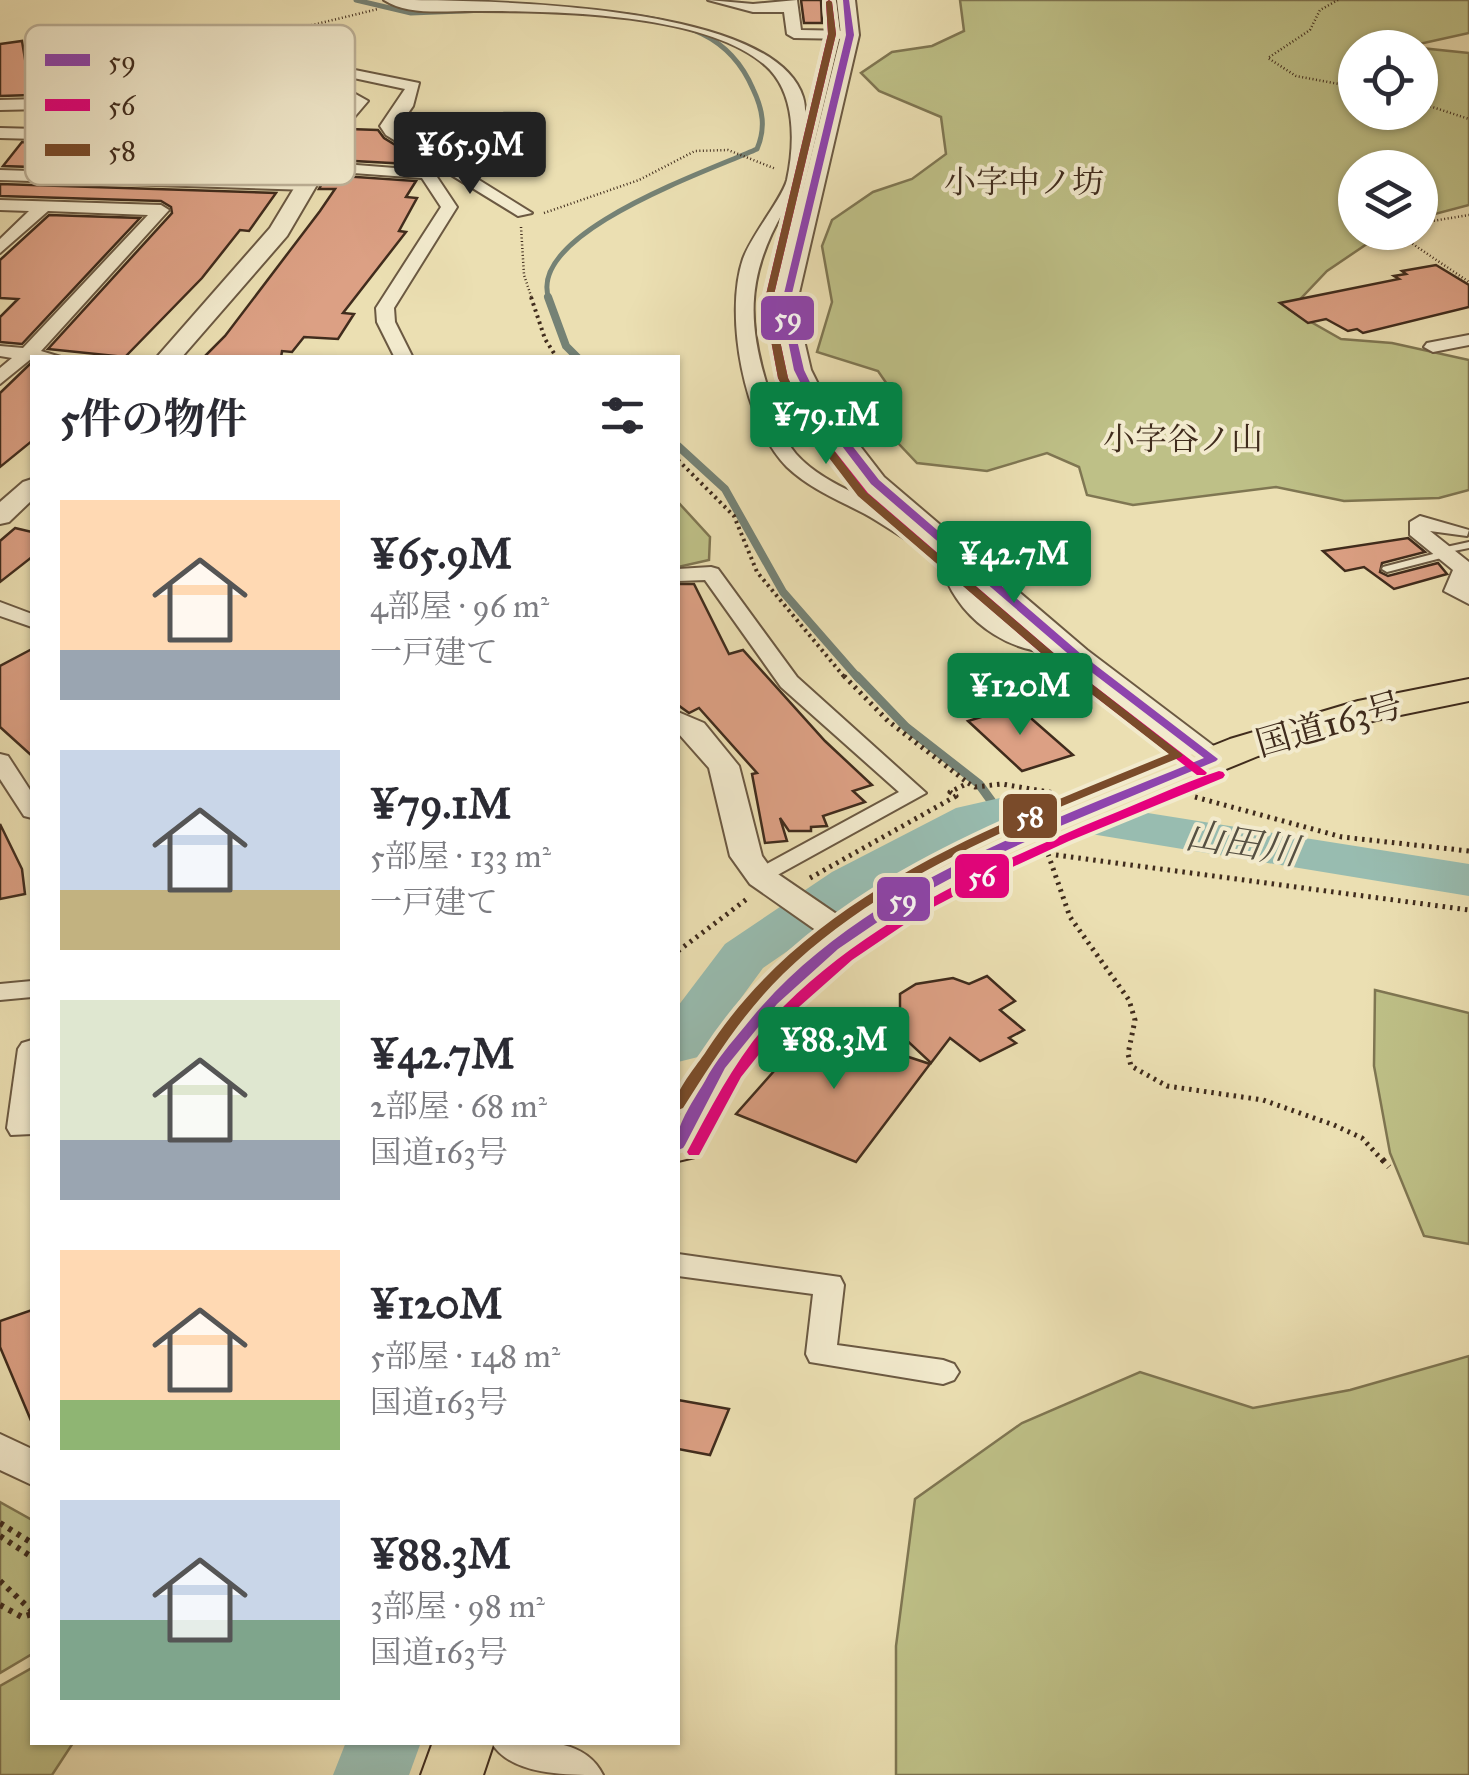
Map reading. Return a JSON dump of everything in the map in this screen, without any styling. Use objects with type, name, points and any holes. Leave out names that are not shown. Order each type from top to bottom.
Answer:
[{"type":"highway","name":"国道163号","points":[[680,1140],[739,1038],[830,925],[948,869],[1023,847],[1212,760],[1415,698],[1469,690]]},
{"type":"highway","points":[[452,1775],[463,1745]]},
{"type":"street","points":[[715,0],[753,8],[790,4],[794,34],[850,35]]},
{"type":"street","points":[[846,0],[850,35],[785,306],[791,341],[818,408],[875,482],[1064,645],[1212,760]]},
{"type":"street","points":[[396,2],[417,7],[604,5],[710,22],[757,46],[790,83],[797,104],[792,268]]},
{"type":"street","points":[[355,74],[414,86],[405,106],[388,126],[390,132],[524,213]]},
{"type":"street","points":[[0,104],[25,105]]},
{"type":"street","points":[[0,154],[8,133],[25,111]]},
{"type":"street","points":[[355,175],[427,174],[449,207],[384,308],[386,322],[402,355]]},
{"type":"street","points":[[0,175],[25,175]]},
{"type":"street","points":[[797,180],[766,224],[752,254],[744,294],[741,324],[772,426],[784,451],[812,476],[884,516],[931,550],[963,558]]},
{"type":"street","points":[[171,355],[234,287],[279,231],[308,185]]},
{"type":"street","points":[[0,205],[161,210],[28,354],[0,378]]},
{"type":"street","points":[[0,248],[44,206]]},
{"type":"street","points":[[1433,347],[1469,340]]},
{"type":"street","points":[[0,351],[35,355]]},
{"type":"street","points":[[1465,538],[1420,522],[1420,535],[1464,568],[1454,591],[1469,598]]},
{"type":"street","points":[[963,558],[955,573],[958,586],[975,614],[1035,643],[1064,645]]},
{"type":"street","points":[[680,575],[711,573],[788,682],[914,794],[772,885]]},
{"type":"street","points":[[0,608],[30,620]]},
{"type":"street","points":[[680,722],[693,729],[724,766],[746,856],[772,885],[830,925]]},
{"type":"street","points":[[15,768],[30,806]]},
{"type":"street","points":[[0,992],[30,989]]},
{"type":"street","points":[[30,1063],[21,1128],[30,1126]]},
{"type":"street","points":[[680,1264],[829,1285],[822,1354],[942,1372]]},
{"type":"street","points":[[0,1450],[30,1467]]},
{"type":"street","points":[[520,1745],[579,1775]]},
{"type":"lane","points":[[1387,569],[1443,552],[1465,538]]},
{"type":"path","points":[[1338,0],[1320,10],[1310,30],[1268,58],[1277,70],[1290,75],[1338,84]]},
{"type":"path","points":[[306,25],[396,2]]},
{"type":"path","points":[[1438,109],[1469,119]]},
{"type":"path","points":[[555,355],[545,339],[524,275],[524,236],[519,218],[524,213],[555,211],[596,197],[694,151],[709,149],[754,160],[797,180]]},
{"type":"path","points":[[1438,220],[1469,215]]},
{"type":"path","points":[[1422,250],[1469,282]]},
{"type":"path","points":[[680,462],[734,516],[758,572],[832,663],[888,721],[972,785]]},
{"type":"path","points":[[680,950],[772,885],[956,796],[950,792],[972,785],[998,784]]},
{"type":"path","points":[[1142,791],[1230,808],[1342,837],[1469,852]]},
{"type":"path","points":[[1023,847],[1469,910]]},
{"type":"path","points":[[1023,847],[1129,1000],[1135,1020],[1128,1054],[1130,1066],[1167,1086],[1263,1100],[1334,1124],[1362,1138],[1390,1167]]},
{"type":"path","points":[[0,1523],[30,1542]]},
{"type":"path","points":[[0,1536],[30,1555]]},
{"type":"path","points":[[0,1581],[30,1611]]},
{"type":"path","points":[[0,1605],[22,1617],[30,1614]]},
{"type":"green space","points":[[960,0],[1469,0],[1469,33],[1438,40],[1438,30],[1338,30],[1338,130],[1438,130],[1438,50],[1469,53],[1469,205],[1438,213],[1438,150],[1338,150],[1338,250],[1358,250],[1327,271],[1290,310],[1341,339],[1392,343],[1469,360],[1469,490],[1439,498],[1344,501],[1276,487],[1133,505],[1087,495],[1079,467],[1047,453],[987,471],[917,463],[880,424],[898,400],[878,371],[817,352],[832,302],[822,246],[832,220],[873,192],[912,179],[946,154],[941,117],[879,91],[861,73],[892,52],[932,46],[964,31]]},
{"type":"green space","points":[[680,504],[710,537],[709,560],[680,567]]},
{"type":"green space","points":[[1375,990],[1469,1013],[1469,1244],[1424,1236],[1390,1153],[1374,1066]]},
{"type":"green space","points":[[1469,1356],[1469,1775],[896,1775],[896,1646],[915,1499],[1022,1423],[1140,1372],[1253,1408],[1350,1390]]},
{"type":"green space","points":[[0,1502],[30,1519],[30,1655],[0,1673]]},
{"type":"green space","points":[[30,1669],[30,1745],[72,1745],[52,1775],[0,1775],[0,1686]]},
{"type":"water","points":[[530,113],[543,124],[527,134],[509,138],[491,136],[474,128],[473,119]]},
{"type":"building","points":[[801,0],[821,0],[822,23],[804,23]]},
{"type":"building","points":[[22,41],[25,95],[0,96],[0,44]]},
{"type":"building","points":[[355,129],[378,130],[384,138],[428,165],[355,161]]},
{"type":"building","points":[[22,142],[25,142],[25,167],[3,166]]},
{"type":"building","points":[[355,177],[416,181],[406,197],[417,198],[399,231],[406,232],[343,313],[354,314],[338,339],[304,337],[292,352],[282,351],[281,355],[206,355],[225,336],[335,189],[319,189],[321,185],[355,185]]},
{"type":"building","points":[[0,184],[276,193],[249,231],[240,230],[202,278],[127,355],[48,349],[172,213],[171,207],[161,201],[0,196]]},
{"type":"building","points":[[49,215],[140,218],[22,344],[0,342],[0,317],[18,299],[0,298],[0,260]]},
{"type":"building","points":[[1436,265],[1469,285],[1469,307],[1363,333],[1357,329],[1348,331],[1326,319],[1308,323],[1280,303],[1399,279],[1394,276],[1406,274],[1402,271]]},
{"type":"building","points":[[30,364],[30,443],[0,467],[0,393]]},
{"type":"building","points":[[15,528],[30,532],[30,559],[0,582],[0,541]]},
{"type":"building","points":[[1408,538],[1425,552],[1382,563],[1380,572],[1388,576],[1438,563],[1447,574],[1394,589],[1364,567],[1345,571],[1323,551]]},
{"type":"building","points":[[680,584],[694,584],[729,654],[743,650],[825,741],[872,785],[853,791],[865,802],[823,816],[827,826],[811,827],[811,831],[789,831],[780,818],[787,841],[765,843],[752,774],[757,773],[699,708],[689,713],[680,706]]},
{"type":"building","points":[[30,650],[30,754],[0,727],[0,666]]},
{"type":"building","points":[[1017,706],[1073,755],[1022,771],[968,721]]},
{"type":"building","points":[[0,824],[22,869],[25,894],[0,899]]},
{"type":"building","points":[[987,976],[1015,1001],[1000,1010],[1024,1030],[1009,1038],[1016,1043],[980,1061],[950,1038],[931,1063],[887,1022],[900,1017],[900,994],[916,984],[953,978],[969,984]]},
{"type":"building","points":[[814,1026],[930,1064],[856,1162],[736,1114]]},
{"type":"building","points":[[30,1311],[30,1418],[0,1347],[0,1321]]},
{"type":"building","points":[[680,1400],[729,1409],[710,1455],[680,1449]]},
{"type":"waterway","points":[[356,0],[411,13],[486,10]]},
{"type":"waterway","points":[[549,299],[549,274],[565,251],[592,228],[665,188],[757,149],[760,141],[759,104],[731,55],[718,43],[686,27],[627,15]]},
{"type":"waterway","points":[[548,297],[566,346],[575,355]]},
{"type":"waterway","points":[[680,448],[725,489],[783,592],[859,679]]},
{"type":"waterway","points":[[857,676],[906,727],[979,784],[1000,813]]},
{"type":"waterway","name":"山田川","points":[[680,1041],[744,956],[851,883],[974,819],[1000,813],[1085,818],[1469,880]]},
{"type":"waterway","name":"山田川","points":[[371,1775],[383,1745]]},
{"type":"transit line","name":"59","points":[[846,0],[850,35],[785,306],[799,370],[818,408],[875,482],[1077,656],[1212,759]]},
{"type":"transit line","name":"56","points":[[829,2],[832,34],[768,303],[783,378],[803,417],[864,495],[1066,669],[1201,773]]},
{"type":"transit line","name":"58","points":[[680,1102],[725,1032],[777,973],[833,924],[893,884],[958,849],[1177,755],[1066,669],[862,494],[803,417],[783,378],[768,303],[832,34],[829,2]]},
{"type":"transit line","name":"59","points":[[680,1141],[720,1066],[772,1001],[834,946],[903,899],[977,860],[1212,759]]},
{"type":"transit line","name":"56","points":[[694,1152],[735,1075],[787,1011],[847,957],[915,912],[988,873],[1219,775]]},
{"type":"district","name":"小字中ノ坊","points":[[1024,182]]},
{"type":"district","name":"小字谷ノ山","points":[[1183,439]]}]
